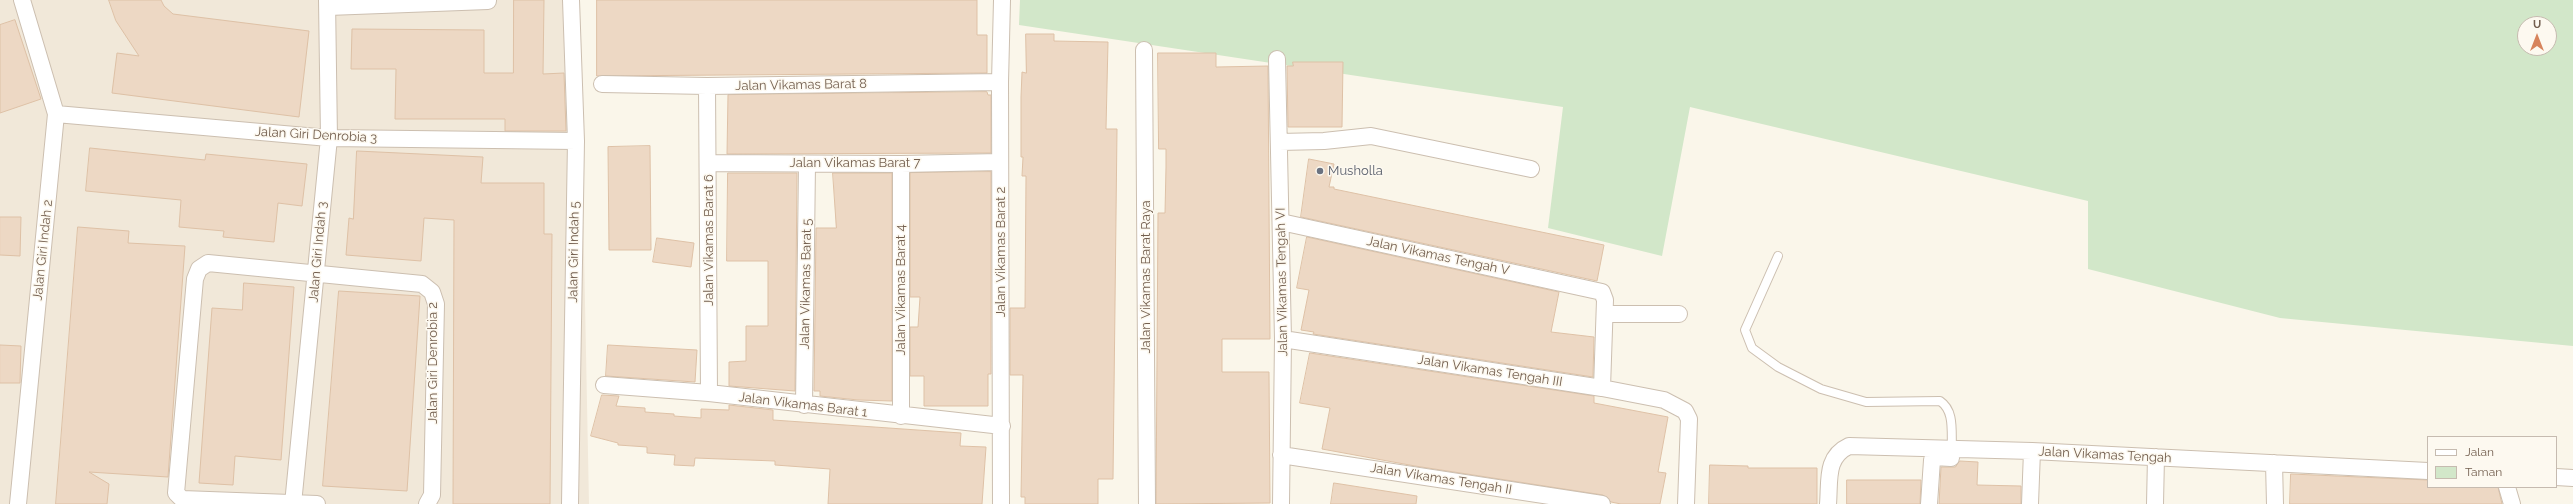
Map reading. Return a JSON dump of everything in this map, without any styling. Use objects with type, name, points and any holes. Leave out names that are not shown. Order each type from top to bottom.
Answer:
[{"type":"street","name":"Jalan Giri Indah 2","points":[[18,504],[56,114],[22,0]]},
{"type":"street","name":"Jalan Giri Indah 5","points":[[570,504],[576,141],[571,0]]},
{"type":"street","name":"Jalan Vikamas Barat 2","points":[[1001,504],[1000,82],[1002,0]]},
{"type":"street","points":[[328,4],[488,2]]},
{"type":"street","name":"Jalan Giri Indah 3","points":[[293,504],[329,138],[328,4]]},
{"type":"street","name":"Jalan Vikamas Barat Raya","points":[[1144,50],[1147,504]]},
{"type":"street","name":"Jalan Vikamas Tengah VI","points":[[1277,59],[1282,222],[1283,339],[1281,504]]},
{"type":"street","name":"Jalan Vikamas Barat 8","points":[[602,84],[707,86],[1000,82]]},
{"type":"street","name":"Jalan Vikamas Barat 6","points":[[707,86],[709,163],[709,394]]},
{"type":"street","name":"Jalan Giri Denrobia 3","points":[[56,114],[329,138],[576,141]]},
{"type":"street","points":[[1279,142],[1324,141],[1371,136],[1530,169]]},
{"type":"street","name":"Jalan Vikamas Barat 7","points":[[709,163],[901,164],[1000,162]]},
{"type":"street","name":"Jalan Vikamas Barat 5","points":[[804,405],[807,164]]},
{"type":"street","name":"Jalan Vikamas Barat 4","points":[[901,164],[901,416]]},
{"type":"street","name":"Jalan Vikamas Tengah V","points":[[1282,222],[1595,289],[1602,292],[1605,300],[1605,314]]},
{"type":"street","name":"Jalan Giri Denrobia 2","points":[[293,504],[182,499],[176,494],[195,279],[199,269],[213,262],[422,284],[432,292],[436,304],[432,495],[427,504]]},
{"type":"street","points":[[1602,388],[1605,314],[1679,314]]},
{"type":"street","name":"Jalan Vikamas Tengah III","points":[[1283,339],[1602,388],[1664,400],[1685,411],[1689,419],[1686,504]]},
{"type":"street","name":"Jalan Vikamas Barat 1","points":[[604,385],[709,394],[1002,426]]},
{"type":"street","name":"Jalan Vikamas Tengah","points":[[1828,504],[1832,459],[1839,450],[1849,446],[1956,454],[2032,451],[2427,471]]},
{"type":"street","points":[[2030,504],[2032,451]]},
{"type":"street","points":[[1929,504],[1934,457],[1956,454]]},
{"type":"street","name":"Jalan Vikamas Tengah II","points":[[1281,455],[1602,504]]},
{"type":"street","points":[[2155,504],[2156,457]]},
{"type":"street","points":[[2274,463],[2275,504]]},
{"type":"street","points":[[2557,477],[2573,478]]},
{"type":"street","points":[[2507,488],[2512,504]]},
{"type":"street","points":[[293,504],[316,504]]},
{"type":"lane","points":[[1778,256],[1745,330],[1752,348],[1778,367],[1821,389],[1866,402],[1940,401],[1947,405],[1951,414],[1956,454]]},
{"type":"shaded area","points":[[0,0],[579,0],[589,504],[0,504]]},
{"type":"green space","points":[[1020,0],[2573,0],[2573,346],[2280,318],[2088,269],[2088,201],[1690,107],[1662,256],[1548,228],[1563,107],[1019,25]]},
{"type":"building","points":[[109,0],[161,0],[164,6],[173,14],[309,31],[299,117],[112,93],[117,53],[139,56],[116,21]]},
{"type":"building","points":[[514,0],[544,0],[543,74],[564,73],[566,131],[505,131],[505,119],[395,119],[396,69],[351,69],[352,29],[484,30],[484,73],[513,73]]},
{"type":"building","points":[[597,0],[977,0],[977,35],[987,35],[987,73],[597,76]]},
{"type":"building","points":[[15,20],[41,99],[0,113],[0,25]]},
{"type":"building","points":[[1026,34],[1054,34],[1054,41],[1108,42],[1106,129],[1117,129],[1113,479],[1098,479],[1098,504],[1025,504],[1025,497],[1021,497],[1023,375],[1010,375],[1010,308],[1025,308],[1026,176],[1022,176],[1023,157],[1021,157],[1021,97],[1022,72],[1026,73]]},
{"type":"building","points":[[1158,53],[1216,53],[1216,67],[1268,66],[1270,339],[1222,339],[1222,372],[1269,372],[1270,503],[1156,504],[1158,213],[1165,213],[1166,167],[1166,149],[1159,149]]},
{"type":"building","points":[[1293,62],[1343,62],[1342,127],[1288,127],[1287,66],[1293,66]]},
{"type":"building","points":[[987,92],[988,95],[991,95],[991,153],[727,154],[728,95]]},
{"type":"building","points":[[650,146],[651,250],[609,250],[608,147]]},
{"type":"building","points":[[90,148],[205,160],[206,154],[307,164],[302,206],[278,203],[274,242],[223,237],[224,231],[179,227],[181,200],[86,191]]},
{"type":"building","points":[[357,151],[483,157],[481,183],[544,183],[544,234],[552,234],[550,504],[453,504],[454,220],[424,218],[421,261],[346,255],[349,218],[353,219]]},
{"type":"building","points":[[1309,159],[1334,164],[1329,187],[1334,187],[1334,189],[1604,245],[1597,281],[1301,217]]},
{"type":"building","points":[[991,172],[991,374],[988,374],[988,406],[924,406],[924,376],[910,376],[910,327],[918,327],[920,297],[910,297],[910,173]]},
{"type":"building","points":[[728,173],[797,173],[795,391],[729,386],[729,362],[746,361],[746,326],[768,326],[768,261],[727,261]]},
{"type":"building","points":[[833,173],[892,173],[892,401],[858,400],[820,396],[820,391],[814,391],[816,228],[836,228]]},
{"type":"building","points":[[0,217],[21,217],[20,256],[0,255]]},
{"type":"building","points":[[78,227],[129,231],[128,243],[185,246],[168,477],[89,472],[109,484],[107,504],[56,504]]},
{"type":"building","points":[[1307,237],[1559,292],[1551,332],[1594,337],[1593,377],[1313,334],[1314,332],[1301,330],[1309,290],[1297,288]]},
{"type":"building","points":[[657,238],[694,243],[691,267],[653,262]]},
{"type":"building","points":[[244,283],[294,287],[281,460],[235,456],[233,485],[199,483],[212,308],[242,310]]},
{"type":"building","points":[[339,291],[420,296],[407,491],[323,486]]},
{"type":"building","points":[[0,345],[21,346],[20,383],[0,383]]},
{"type":"building","points":[[608,345],[697,350],[695,382],[606,376]]},
{"type":"building","points":[[1310,353],[1594,396],[1594,403],[1668,417],[1658,472],[1666,473],[1660,504],[1621,504],[1611,502],[1603,495],[1415,466],[1322,449],[1330,408],[1300,403]]},
{"type":"building","points":[[602,395],[619,396],[616,406],[645,408],[645,412],[674,414],[674,416],[701,418],[701,409],[729,410],[729,405],[773,410],[773,420],[961,433],[960,446],[986,447],[982,504],[828,504],[830,469],[775,465],[775,461],[695,458],[694,466],[674,465],[675,455],[647,453],[647,447],[618,445],[618,443],[591,436]]},
{"type":"building","points":[[1960,461],[1978,462],[1977,485],[2021,486],[2021,504],[1939,504],[1941,467],[1955,467]]},
{"type":"building","points":[[1710,465],[1748,466],[1748,468],[1817,468],[1817,504],[1709,504]]},
{"type":"building","points":[[2291,474],[2427,480],[2427,488],[2498,488],[2502,504],[2290,504]]},
{"type":"building","points":[[1847,480],[1921,480],[1920,504],[1847,504]]},
{"type":"building","points":[[1334,483],[1417,496],[1416,504],[1331,504]]},
{"type":"place","name":"Musholla","points":[[1320,171]]}]
